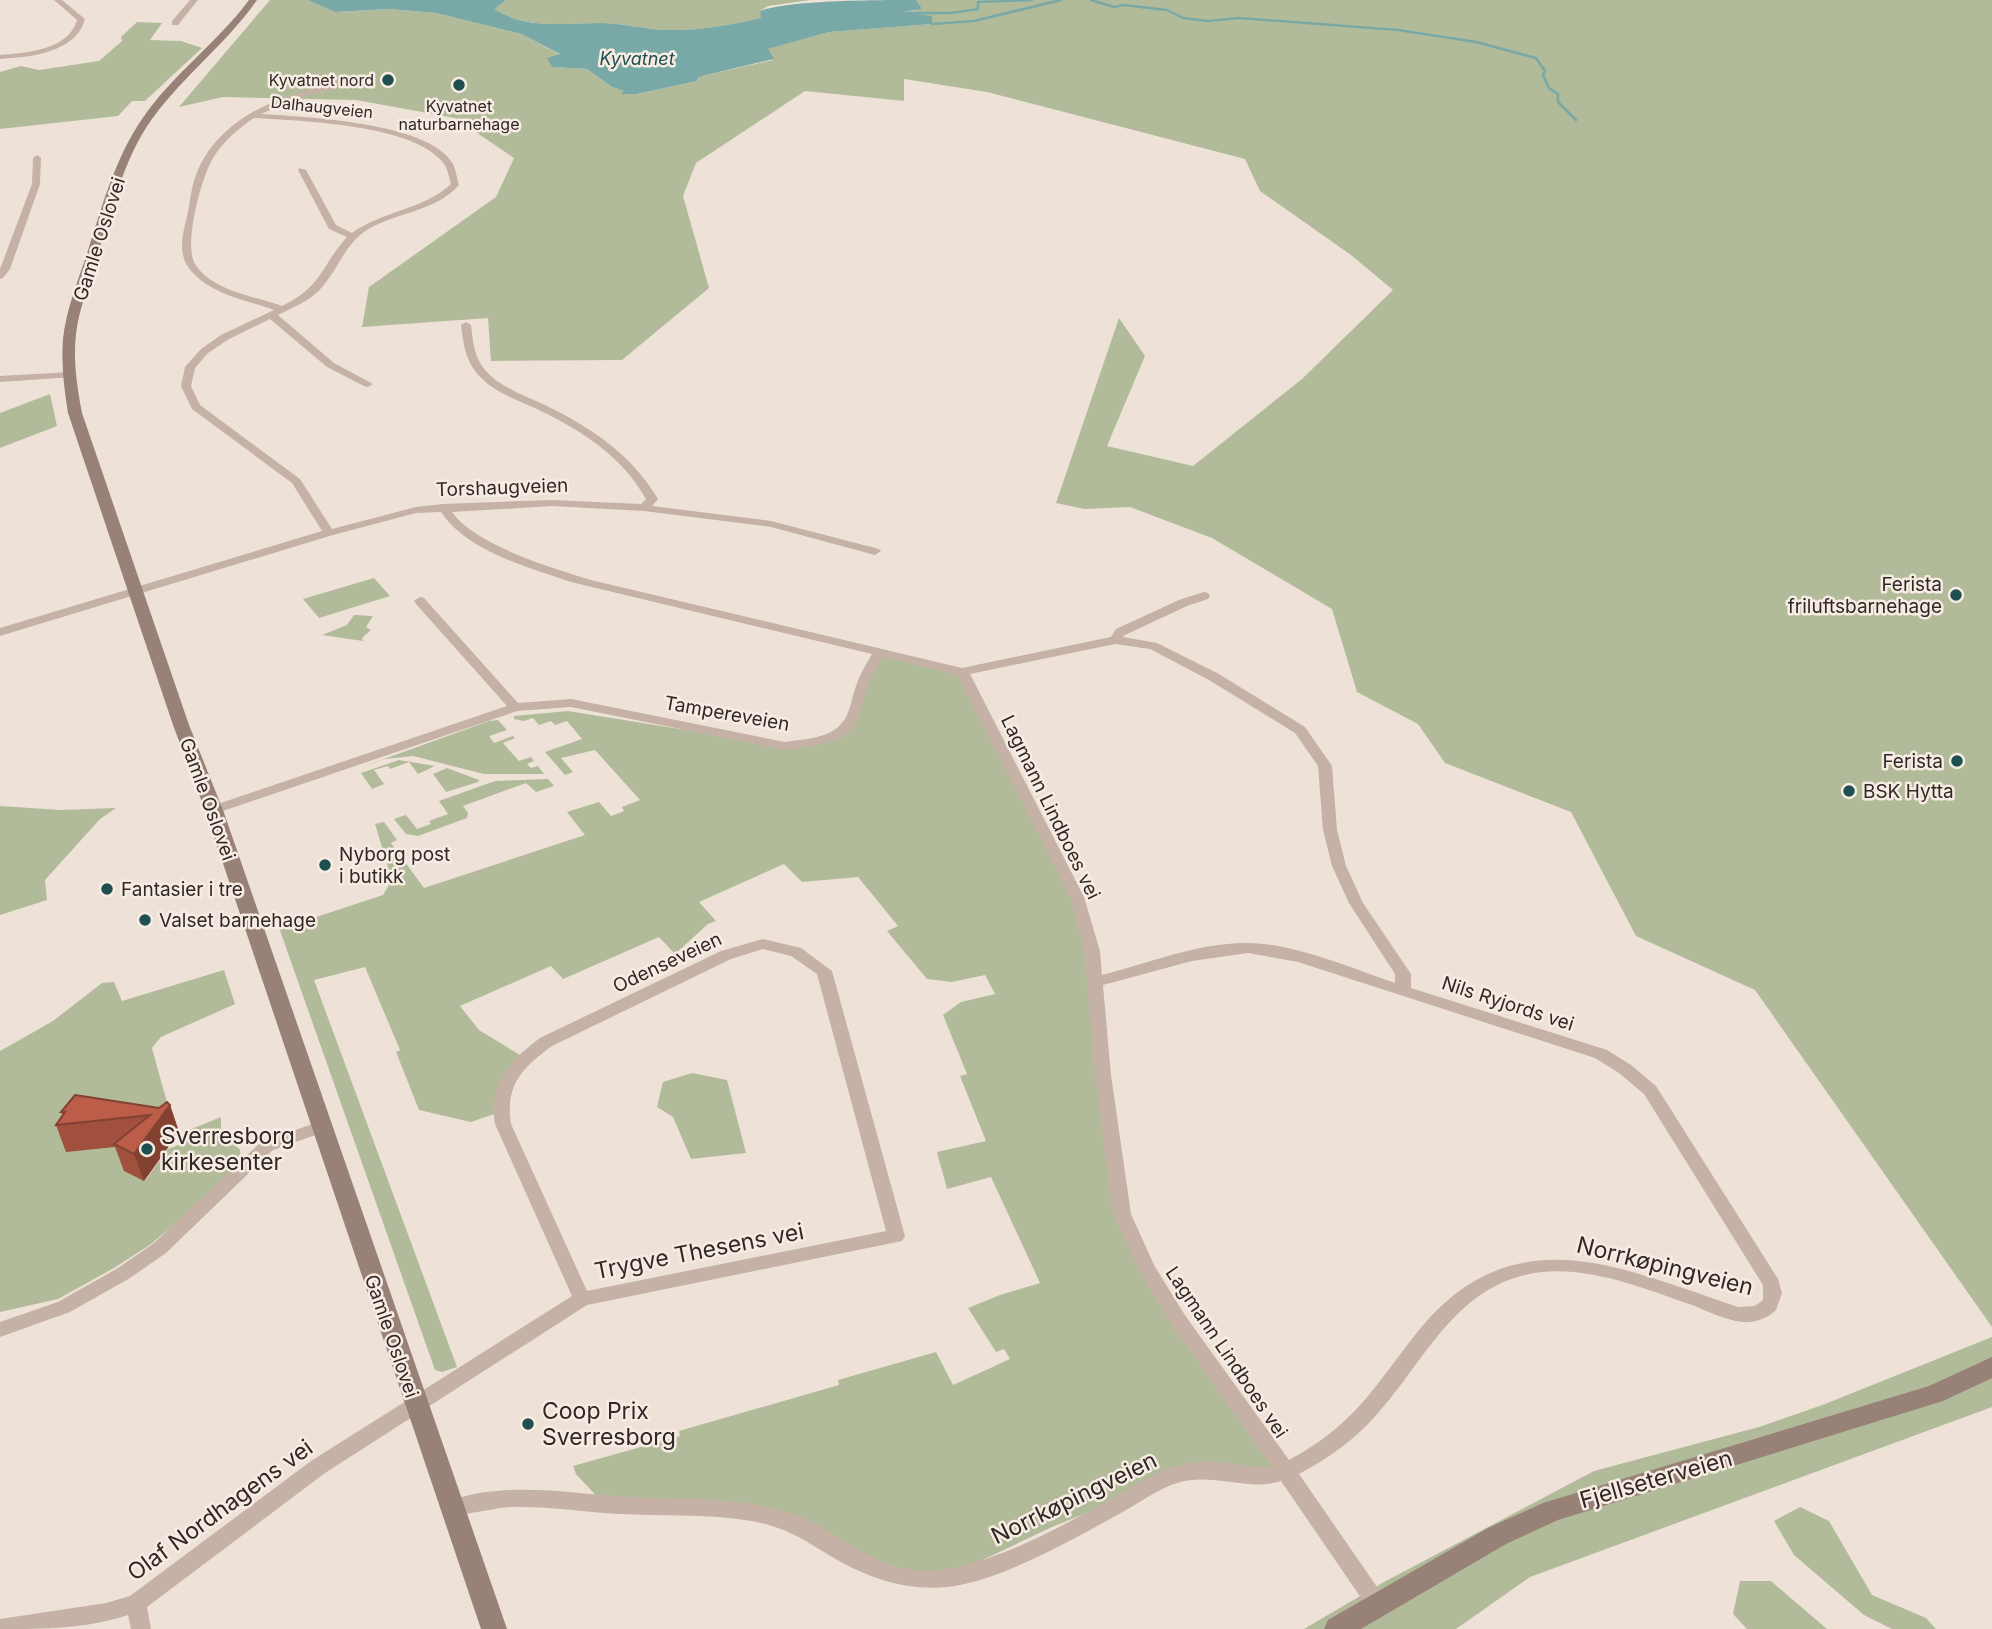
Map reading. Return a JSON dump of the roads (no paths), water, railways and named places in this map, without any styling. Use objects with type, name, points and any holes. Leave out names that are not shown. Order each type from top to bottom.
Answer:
[{"type":"street","points":[[0,57],[33,54],[66,40],[81,26],[80,19],[58,0]]},
{"type":"street","points":[[175,23],[194,0]]},
{"type":"street","name":"Gamle Oslovei","points":[[253,0],[222,40],[165,97],[145,121],[131,146],[102,225],[73,319],[69,344],[75,413],[494,1629]]},
{"type":"street","points":[[281,309],[225,290],[192,268],[185,245],[200,174],[212,153],[253,116],[299,95],[342,84]]},
{"type":"street","name":"Dalhaugveien","points":[[253,116],[373,128],[413,140],[448,162],[456,179],[451,191],[352,236],[313,292],[241,328],[204,351],[192,364],[185,383],[196,407],[296,481],[329,533]]},
{"type":"street","points":[[0,276],[5,269],[36,184],[37,158]]},
{"type":"street","points":[[302,170],[332,227],[352,236]]},
{"type":"street","points":[[269,315],[277,318],[332,369],[368,384]]},
{"type":"street","points":[[466,325],[467,346],[483,375],[510,395],[542,408],[603,443],[640,477],[652,499],[644,508]]},
{"type":"street","points":[[0,378],[70,371]]},
{"type":"street","name":"Torshaugveien","points":[[0,632],[384,517],[443,507],[552,503],[644,508],[771,524],[875,551]]},
{"type":"street","points":[[443,507],[447,518],[497,549],[542,569],[591,584],[962,672],[1115,640],[1153,646],[1214,677],[1300,730],[1325,766],[1330,830],[1339,866],[1356,903],[1403,974],[1404,992]]},
{"type":"street","points":[[1115,640],[1120,632],[1183,603],[1205,596]]},
{"type":"street","points":[[420,601],[515,707]]},
{"type":"street","name":"Tampereveien","points":[[214,810],[515,707],[570,704],[785,746],[814,743],[842,733],[851,723],[867,669],[879,653]]},
{"type":"street","name":"Lagmann Lindboes vei","points":[[962,672],[1077,897],[1092,950],[1103,1075],[1122,1214],[1127,1226],[1151,1276],[1197,1349],[1286,1471],[1377,1604]]},
{"type":"street","name":"Odenseveien","points":[[582,1300],[503,1124],[499,1101],[507,1080],[523,1059],[546,1042],[726,956],[763,944],[796,952],[824,971],[896,1236]]},
{"type":"street","name":"Nils Ryjords vei","points":[[1096,982],[1213,952],[1247,948],[1301,958],[1601,1054],[1650,1090],[1772,1284],[1775,1298],[1768,1308]]},
{"type":"street","points":[[0,1330],[64,1307],[124,1273],[159,1248],[267,1146],[321,1127]]},
{"type":"street","name":"Trygve Thesens vei","points":[[416,1406],[582,1300],[896,1236]]},
{"type":"street","name":"Norrkøpingveien","points":[[453,1508],[475,1501],[532,1498],[617,1505],[681,1505],[742,1511],[789,1522],[824,1538],[854,1559],[926,1580],[959,1577],[1068,1530],[1168,1477],[1186,1472],[1215,1470],[1247,1476],[1269,1476],[1286,1471],[1315,1455],[1355,1425],[1384,1396],[1432,1325],[1457,1301],[1508,1274],[1530,1267],[1562,1264],[1624,1277],[1738,1314],[1756,1315],[1768,1308]]},
{"type":"street","name":"Fjellseterveien","points":[[1337,1629],[1497,1536],[1552,1511],[1935,1394],[1992,1367]]},
{"type":"street","name":"Olaf Nordhagens vei","points":[[0,1629],[106,1612],[136,1603],[318,1467],[416,1406]]},
{"type":"street","points":[[136,1603],[141,1629]]},
{"type":"water","name":"Kyvatnet","points":[[308,0],[506,0],[495,9],[507,16],[532,23],[608,23],[677,30],[713,27],[761,18],[760,11],[773,7],[835,1],[916,0],[922,9],[902,12],[932,16],[932,24],[829,32],[768,49],[774,59],[702,76],[697,78],[697,81],[637,94],[621,94],[624,91],[612,87],[587,69],[552,67],[547,58],[560,54],[521,34],[436,13],[389,9],[335,12]]},
{"type":"waterway","points":[[904,13],[951,13],[978,9],[978,2],[1032,0]]},
{"type":"waterway","points":[[932,24],[974,21],[1061,0]]},
{"type":"waterway","points":[[1091,0],[1114,7],[1123,5],[1167,10],[1183,18],[1208,21],[1239,18],[1398,30],[1476,42],[1536,58],[1545,71],[1543,75],[1549,88],[1558,94],[1558,102],[1576,120]]},
{"type":"place","name":"Kyvatnet nord","points":[[388,80]]},
{"type":"place","name":"Kyvatnet naturbarnehage","points":[[459,85]]},
{"type":"place","name":"Ferista friluftsbarnehage","points":[[1956,595]]},
{"type":"place","name":"Ferista","points":[[1957,761]]},
{"type":"place","name":"BSK Hytta","points":[[1849,791]]},
{"type":"place","name":"Nyborg post i butikk","points":[[325,865]]},
{"type":"place","name":"Fantasier i tre","points":[[107,889]]},
{"type":"place","name":"Valset barnehage","points":[[145,920]]},
{"type":"place","name":"Sverresborg kirkesenter","points":[[147,1149]]},
{"type":"place","name":"Coop Prix Sverresborg","points":[[528,1424]]}]
